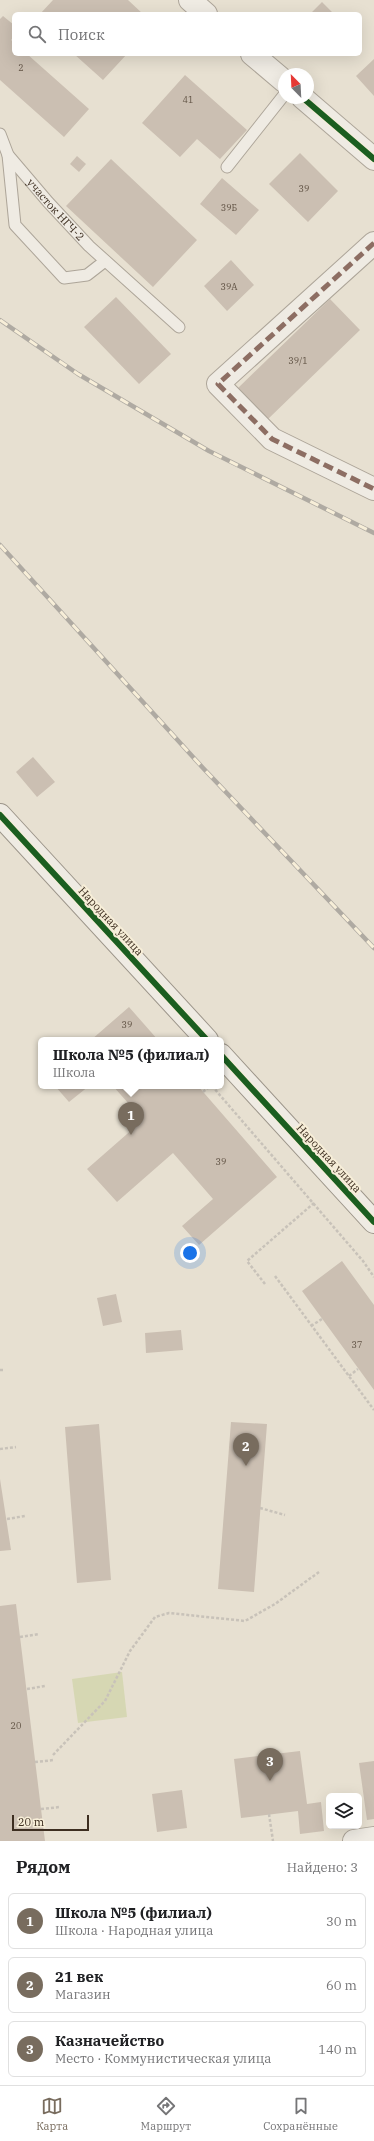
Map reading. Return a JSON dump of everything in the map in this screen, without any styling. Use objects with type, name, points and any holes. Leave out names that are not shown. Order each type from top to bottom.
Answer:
[{"type":"street","points":[[190,0],[204,12]]},
{"type":"street","points":[[254,56],[278,76]]},
{"type":"street","points":[[310,104],[374,159]]},
{"type":"street","points":[[374,243],[218,384],[272,439],[374,488]]},
{"type":"street","name":"Народная улица","points":[[0,815],[204,1037]]},
{"type":"street","name":"Народная улица","points":[[224,1058],[374,1222]]},
{"type":"street","points":[[354,1841],[374,1838]]},
{"type":"lane","points":[[227,167],[278,102]]},
{"type":"lane","name":"участок НГЧ-2","points":[[0,134],[8,155],[15,225],[64,278],[87,275],[105,261]]},
{"type":"lane","name":"участок НГЧ-2","points":[[8,155],[88,246],[179,327]]},
{"type":"path","points":[[203,1092],[207,1089]]},
{"type":"path","points":[[214,1089],[314,1203],[374,1277]]},
{"type":"path","points":[[265,1284],[247,1261],[314,1203]]},
{"type":"path","points":[[275,1276],[374,1410]]},
{"type":"path","points":[[312,1326],[322,1319]]},
{"type":"path","points":[[349,1376],[358,1369]]},
{"type":"path","points":[[0,1370],[5,1370]]},
{"type":"path","points":[[0,1449],[16,1447]]},
{"type":"path","points":[[260,1508],[285,1516]]},
{"type":"path","points":[[6,1519],[25,1516]]},
{"type":"path","points":[[53,1755],[105,1701],[130,1651],[155,1617],[169,1613],[245,1621],[275,1604],[319,1572]]},
{"type":"path","points":[[20,1637],[39,1634]]},
{"type":"path","points":[[27,1689],[45,1686]]},
{"type":"path","points":[[36,1762],[54,1760]]},
{"type":"path","points":[[41,1809],[60,1807]]},
{"type":"path","points":[[269,1814],[273,1841]]},
{"type":"green space","points":[[122,1672],[127,1717],[78,1723],[72,1679]]},
{"type":"building","points":[[53,0],[128,0],[141,12],[42,12]]},
{"type":"building","points":[[322,2],[332,12],[312,12]]},
{"type":"building","points":[[3,16],[12,23],[12,56],[29,56],[89,109],[64,137],[0,80],[0,19]]},
{"type":"building","points":[[76,56],[125,56],[103,80]]},
{"type":"building","points":[[374,59],[374,96],[356,76]]},
{"type":"building","points":[[185,75],[247,130],[220,159],[197,139],[180,157],[142,123]]},
{"type":"building","points":[[300,153],[338,191],[308,222],[269,184]]},
{"type":"building","points":[[77,156],[86,164],[79,172],[70,164]]},
{"type":"building","points":[[111,159],[197,240],[153,287],[66,206]]},
{"type":"building","points":[[222,178],[259,210],[236,235],[200,204]]},
{"type":"building","points":[[231,260],[254,285],[227,311],[204,286]]},
{"type":"building","points":[[116,297],[171,354],[139,384],[84,327]]},
{"type":"building","points":[[330,299],[360,330],[267,420],[237,389]]},
{"type":"building","points":[[33,757],[55,782],[37,797],[16,772]]},
{"type":"building","points":[[129,1007],[155,1037],[94,1037]]},
{"type":"building","points":[[58,1089],[85,1089],[69,1102]]},
{"type":"building","points":[[116,1089],[201,1089],[277,1177],[199,1245],[182,1226],[213,1199],[173,1153],[117,1202],[87,1169],[143,1120]]},
{"type":"building","points":[[342,1261],[374,1305],[374,1390],[302,1291]]},
{"type":"building","points":[[116,1294],[122,1322],[103,1326],[97,1298]]},
{"type":"building","points":[[181,1330],[183,1350],[146,1353],[145,1333]]},
{"type":"building","points":[[231,1422],[267,1424],[254,1592],[218,1589]]},
{"type":"building","points":[[99,1424],[111,1580],[77,1583],[65,1427]]},
{"type":"building","points":[[0,1479],[11,1550],[0,1551]]},
{"type":"building","points":[[16,1604],[45,1841],[0,1841],[0,1606]]},
{"type":"building","points":[[300,1751],[307,1804],[321,1802],[324,1831],[300,1834],[298,1811],[241,1818],[234,1759]]},
{"type":"building","points":[[374,1761],[374,1819],[367,1820],[359,1763]]},
{"type":"building","points":[[182,1790],[187,1828],[157,1832],[152,1794]]},
{"type":"railway","points":[[0,320],[78,374],[209,451],[374,533]]},
{"type":"railway","points":[[0,545],[203,768],[374,948]]},
{"type":"marked path","points":[[374,243],[218,384],[272,439],[374,489]]},
{"type":"cycle path","points":[[310,104],[374,159]]},
{"type":"cycle path","points":[[0,815],[204,1037]]},
{"type":"cycle path","points":[[224,1058],[374,1222]]},
{"type":"place","name":"Школа №5 (филиал)","points":[[131,1135]]},
{"type":"place","name":"21 век","points":[[246,1466]]},
{"type":"place","name":"Казначейство","points":[[270,1781]]}]
